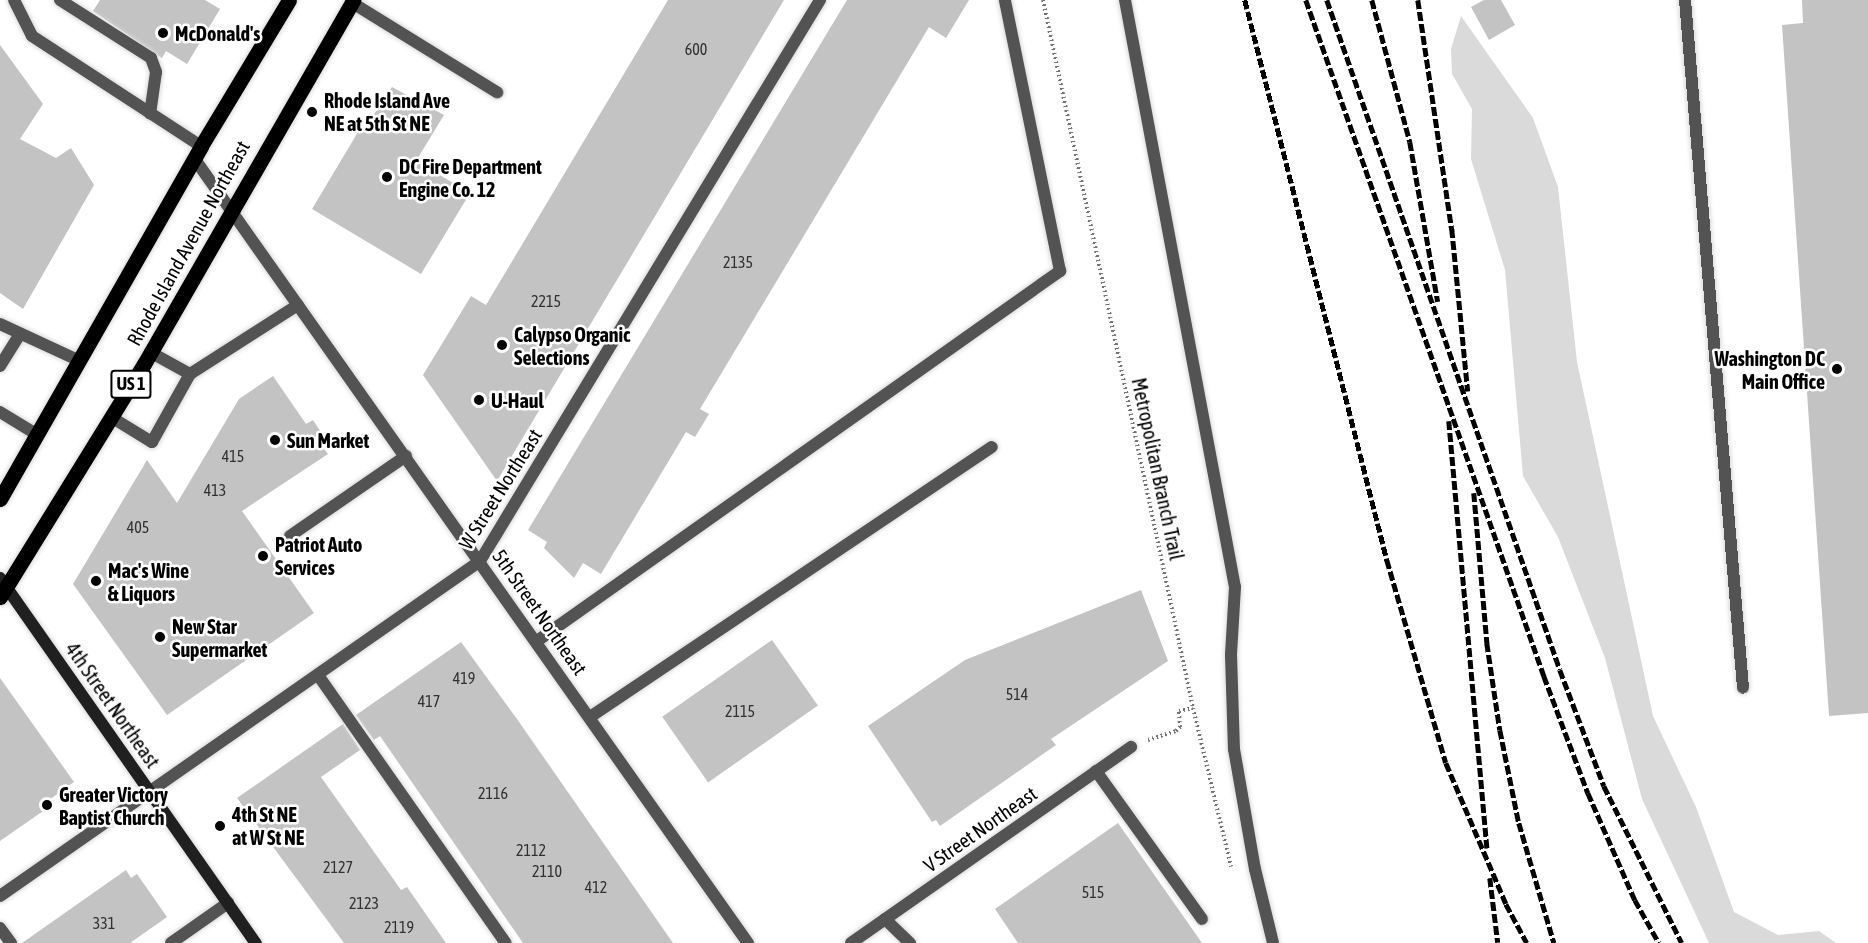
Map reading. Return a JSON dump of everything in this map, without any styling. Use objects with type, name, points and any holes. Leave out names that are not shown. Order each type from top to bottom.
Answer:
[{"type":"main road","name":"Rhode Island Avenue Northeast","points":[[0,499],[197,152],[290,0]]},
{"type":"main road","name":"Rhode Island Avenue Northeast","points":[[2,587],[150,352],[230,208],[352,1]]},
{"type":"street","points":[[14,0],[32,36],[150,114],[197,152]]},
{"type":"street","points":[[60,0],[151,58],[156,72],[150,114]]},
{"type":"street","name":"W Street Northeast","points":[[0,896],[480,561],[820,0]]},
{"type":"street","points":[[537,641],[1060,271],[1005,0]]},
{"type":"street","points":[[1125,0],[1235,587],[1231,656],[1234,748],[1254,869],[1274,943]]},
{"type":"street","points":[[1685,0],[1743,688]]},
{"type":"street","points":[[352,1],[497,92]]},
{"type":"street","name":"5th Street Northeast","points":[[197,152],[230,208],[748,943]]},
{"type":"street","points":[[111,417],[152,442],[190,374],[298,305]]},
{"type":"street","points":[[0,324],[78,360]]},
{"type":"street","points":[[0,366],[20,334]]},
{"type":"street","points":[[150,352],[190,374]]},
{"type":"street","points":[[0,412],[36,434]]},
{"type":"street","points":[[590,717],[992,447]]},
{"type":"street","points":[[290,536],[406,456]]},
{"type":"street","name":"4th Street Northeast","points":[[2,587],[151,792],[256,943]]},
{"type":"street","points":[[318,675],[506,943]]},
{"type":"street","name":"V Street Northeast","points":[[851,943],[1131,747]]},
{"type":"street","points":[[1096,771],[1202,920]]},
{"type":"street","points":[[171,943],[228,903]]},
{"type":"street","points":[[885,919],[910,943]]},
{"type":"street","points":[[0,928],[11,943]]},
{"type":"path","name":"Metropolitan Branch Trail","points":[[1043,0],[1193,708],[1233,876]]},
{"type":"path","points":[[1164,733],[1180,727],[1179,711],[1193,708]]},
{"type":"shaded area","points":[[1461,16],[1533,118],[1558,187],[1577,362],[1653,716],[1696,807],[1734,912],[1778,935],[1819,931],[1836,943],[1709,943],[1642,799],[1605,658],[1558,537],[1523,476],[1505,270],[1471,159],[1472,109],[1452,74],[1451,49]]},
{"type":"building","name":"McDonald's","points":[[100,0],[205,0],[220,9],[187,64],[166,51],[162,58],[93,11]]},
{"type":"building","points":[[668,0],[784,0],[497,481],[423,375],[471,296],[486,305]]},
{"type":"building","points":[[847,0],[969,0],[946,38],[929,27],[700,409],[709,414],[695,437],[686,432],[601,574],[583,563],[574,578],[544,548],[547,542],[528,530]]},
{"type":"building","points":[[1484,0],[1501,0],[1515,25],[1489,40],[1471,7]]},
{"type":"building","name":"Washington DC Main Office","points":[[1802,0],[1868,0],[1868,713],[1829,716],[1782,25],[1803,23]]},
{"type":"building","points":[[0,45],[43,104],[20,139],[56,158],[71,148],[94,185],[23,309],[0,293]]},
{"type":"building","name":"DC Fire Department Engine Co. 12","points":[[392,87],[444,115],[416,161],[470,193],[421,274],[312,209],[361,127],[364,129]]},
{"type":"building","points":[[273,376],[306,424],[313,420],[326,440],[320,444],[328,454],[242,511],[314,613],[167,715],[73,584],[147,460],[177,503],[239,399]]},
{"type":"building","points":[[1141,590],[1168,661],[1051,739],[1056,745],[940,826],[936,820],[932,822],[868,726],[965,660]]},
{"type":"building","points":[[772,640],[818,706],[708,782],[662,717]]},
{"type":"building","points":[[461,642],[673,943],[523,943],[380,736],[374,740],[356,715]]},
{"type":"building","points":[[0,678],[74,782],[42,805],[46,809],[0,841]]},
{"type":"building","points":[[343,724],[360,750],[321,777],[401,890],[407,887],[446,943],[344,943],[237,798]]},
{"type":"building","points":[[1118,823],[1202,943],[1018,943],[995,909]]},
{"type":"building","points":[[126,870],[131,878],[137,874],[167,917],[130,943],[22,943]]},
{"type":"railway","points":[[1245,0],[1387,560],[1446,763],[1506,904],[1527,943]]},
{"type":"railway","points":[[1306,0],[1544,676],[1588,793],[1635,900],[1659,943]]},
{"type":"railway","points":[[1327,0],[1560,670],[1604,786],[1682,943]]},
{"type":"railway","points":[[1372,0],[1410,142],[1438,302]]},
{"type":"railway","points":[[1418,0],[1452,229],[1468,391]]},
{"type":"railway","points":[[1449,421],[1487,848]]},
{"type":"railway","points":[[1474,493],[1487,643],[1500,730],[1519,823],[1554,943]]},
{"type":"railway","points":[[1490,878],[1498,943]]},
{"type":"place","name":"McDonald's","points":[[163,33]]},
{"type":"place","name":"Rhode Island Ave NE at 5th St NE","points":[[312,112]]},
{"type":"place","name":"DC Fire Department Engine Co. 12","points":[[387,177]]},
{"type":"place","name":"Calypso Organic Selections","points":[[502,345]]},
{"type":"place","name":"Washington DC Main Office","points":[[1837,369]]},
{"type":"place","name":"U-Haul","points":[[479,400]]},
{"type":"place","name":"Sun Market","points":[[275,440]]},
{"type":"place","name":"Patriot Auto Services","points":[[263,556]]},
{"type":"place","name":"Mac's Wine & Liquors","points":[[96,581]]},
{"type":"place","name":"New Star Supermarket","points":[[160,637]]},
{"type":"place","name":"Greater Victory Baptist Church","points":[[47,805]]},
{"type":"place","name":"4th St NE at W St NE","points":[[220,826]]}]
